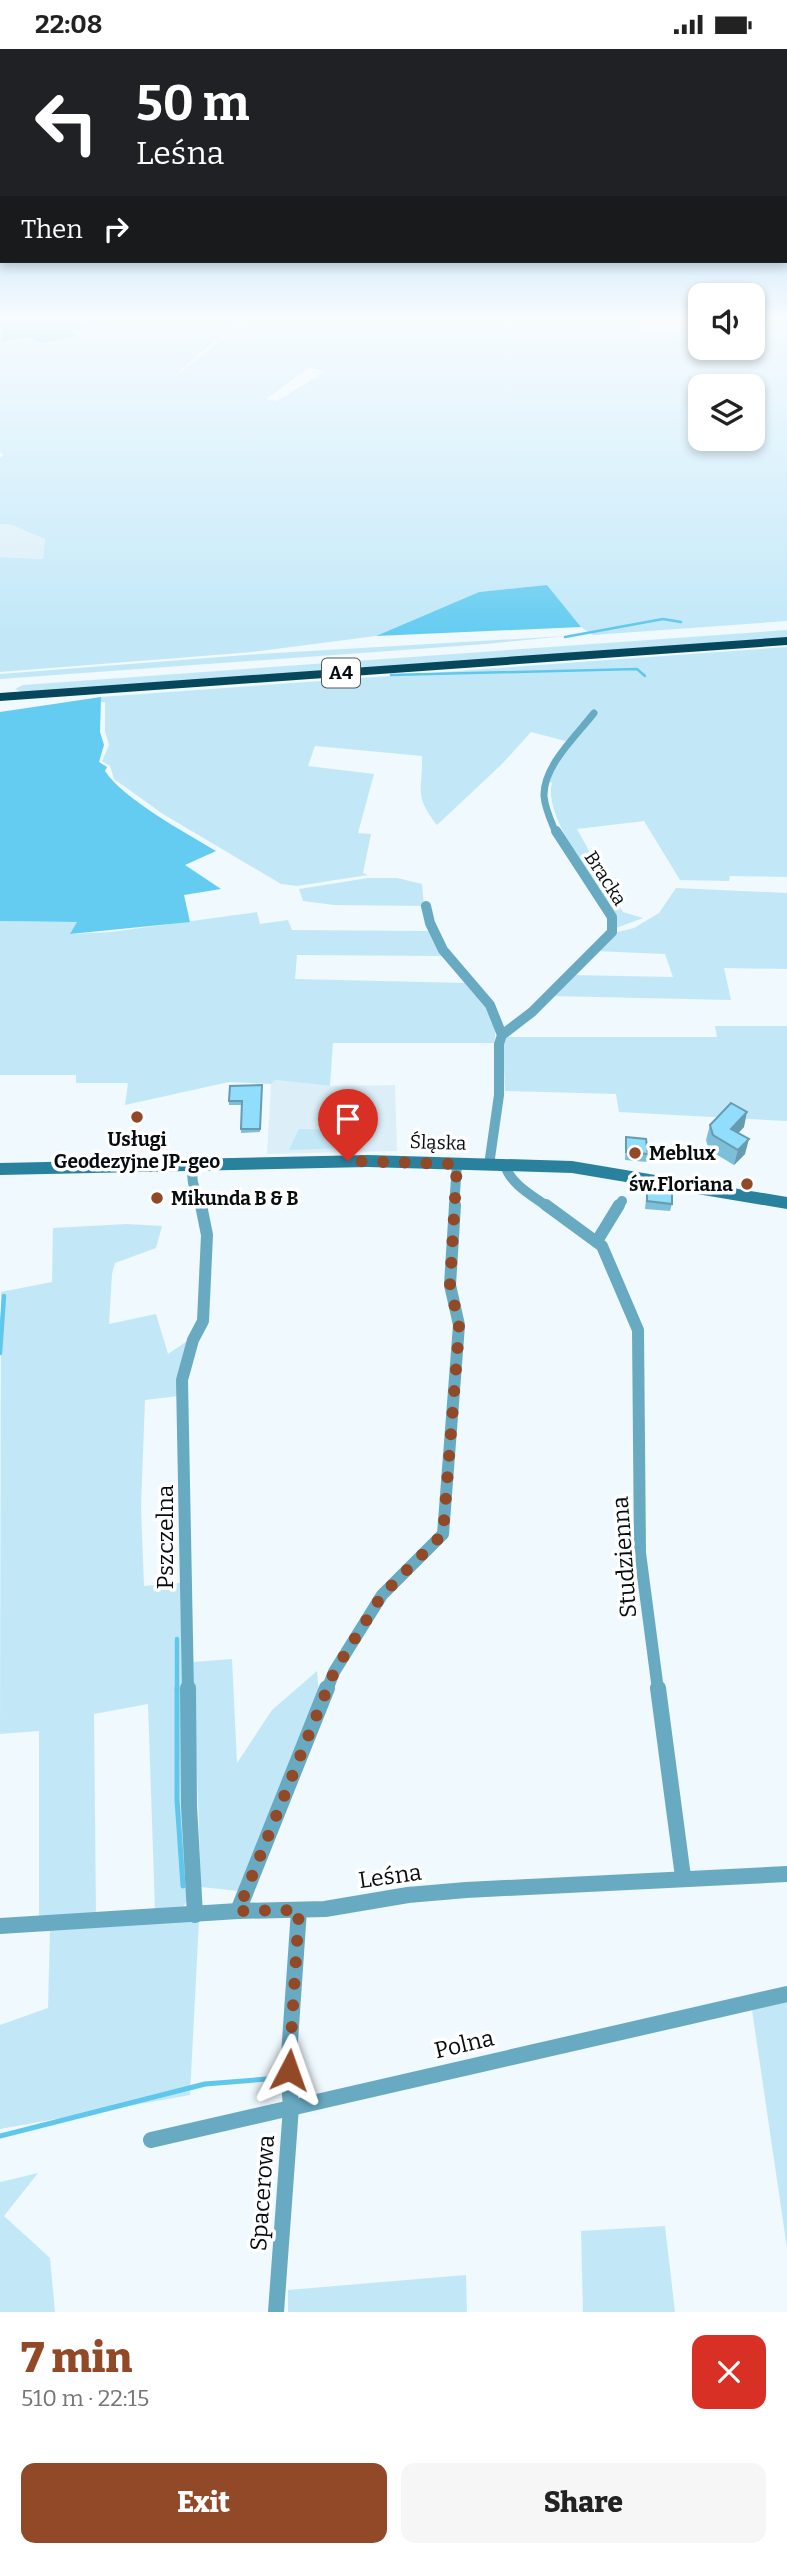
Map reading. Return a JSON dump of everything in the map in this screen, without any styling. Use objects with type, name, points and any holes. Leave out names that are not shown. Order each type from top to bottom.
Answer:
[{"type":"highway","name":"A4","points":[[0,697],[679,642],[720,632],[787,628]]},
{"type":"highway","name":"A4","points":[[0,684],[679,642],[729,645],[787,641]]},
{"type":"main road","name":"Śląska","points":[[0,1169],[368,1161],[497,1165],[597,1170],[787,1203]]},
{"type":"street","name":"Bracka","points":[[502,1035],[521,1024],[571,969],[612,932],[614,925],[556,833],[545,798],[547,780],[594,713]]},
{"type":"street","points":[[426,906],[429,922],[447,959],[491,1006],[502,1035],[499,1044],[497,1165]]},
{"type":"street","name":"Pszczelna","points":[[191,1164],[193,1183],[205,1216],[207,1235],[203,1321],[193,1340],[182,1381],[189,1806],[195,1916]]},
{"type":"street","points":[[238,1911],[334,1672],[382,1595],[443,1534],[459,1325],[450,1285],[457,1164]]},
{"type":"street","name":"Studzienna","points":[[497,1165],[523,1189],[602,1246],[638,1330],[640,1553],[683,1877]]},
{"type":"street","points":[[597,1241],[622,1201]]},
{"type":"street","name":"Leśna","points":[[0,1926],[195,1916],[238,1911],[325,1909],[420,1893],[683,1877],[787,1874]]},
{"type":"street","name":"Spacerowa","points":[[276,2312],[291,2107],[289,2070],[299,1910]]},
{"type":"street","name":"Polna","points":[[151,2140],[787,1994]]},
{"type":"shaded area","points":[[0,422],[688,422],[688,451],[765,451],[765,422],[787,422],[787,621],[593,635],[581,627],[547,585],[479,592],[376,636],[253,652],[0,672],[0,557],[43,559],[45,539],[12,525],[0,524],[0,458],[3,455],[0,452]]},
{"type":"shaded area","points":[[0,524],[12,525],[45,538],[43,559],[0,557]]},
{"type":"shaded area","points":[[547,585],[581,627],[376,636],[479,592]]},
{"type":"shaded area","points":[[787,630],[787,638],[24,693],[15,689],[23,685]]},
{"type":"shaded area","points":[[566,636],[0,679],[0,674],[259,654]]},
{"type":"shaded area","points":[[787,647],[787,877],[730,876],[729,881],[680,880],[644,821],[577,829],[623,912],[643,918],[616,928],[616,918],[574,852],[555,814],[551,797],[552,783],[544,780],[569,742],[531,732],[502,764],[437,825],[422,799],[422,756],[315,746],[308,766],[374,774],[358,833],[371,834],[363,873],[368,875],[297,886],[281,884],[163,814],[114,779],[110,766],[102,761],[109,745],[105,731],[105,702],[100,702],[100,697]]},
{"type":"shaded area","points":[[101,697],[100,732],[104,745],[99,762],[107,767],[105,771],[114,782],[140,804],[216,851],[185,865],[221,889],[184,895],[190,922],[70,934],[77,922],[0,921],[0,712]]},
{"type":"shaded area","points":[[368,878],[397,878],[422,884],[424,906],[334,905],[303,901],[299,889]]},
{"type":"shaded area","points":[[676,888],[787,893],[787,969],[724,968],[731,1000],[550,996],[572,975],[673,977],[665,954],[594,951],[614,933],[634,928],[659,913]]},
{"type":"shaded area","points":[[257,912],[260,924],[288,920],[292,930],[430,931],[443,956],[297,955],[295,979],[467,983],[484,1002],[492,1017],[494,1043],[333,1043],[330,1086],[275,1080],[271,1084],[229,1082],[125,1105],[128,1083],[76,1083],[76,1075],[0,1075],[0,921],[78,922],[71,934],[111,932]]},
{"type":"shaded area","points":[[715,1026],[787,1026],[787,1121],[619,1112],[616,1094],[505,1091],[503,1046],[507,1037],[717,1037]]},
{"type":"shaded area","points":[[275,1080],[330,1086],[395,1085],[397,1151],[267,1154],[271,1084]]},
{"type":"shaded area","points":[[299,1129],[352,1130],[347,1148],[289,1150]]},
{"type":"shaded area","points":[[127,1224],[162,1226],[156,1248],[115,1263],[109,1324],[156,1314],[168,1354],[190,1339],[179,1396],[145,1400],[141,1506],[144,1586],[180,1583],[188,1900],[182,1908],[155,1910],[148,1704],[94,1714],[96,1914],[39,1916],[39,1731],[0,1734],[1,1292],[52,1282],[53,1228]]},
{"type":"shaded area","points":[[232,1659],[237,1763],[272,1710],[317,1671],[319,1695],[239,1891],[201,1887],[193,1662]]},
{"type":"shaded area","points":[[199,1920],[190,2095],[0,2129],[0,2025],[48,2008],[50,1929]]},
{"type":"shaded area","points":[[787,2002],[787,2248],[752,2010]]},
{"type":"shaded area","points":[[38,2173],[4,2216],[50,2258],[55,2312],[0,2312],[0,2182]]},
{"type":"shaded area","points":[[665,2226],[675,2312],[583,2312],[581,2231]]},
{"type":"shaded area","points":[[466,2275],[467,2312],[288,2312],[288,2290]]},
{"type":"building","points":[[262,1085],[260,1129],[241,1129],[242,1101],[229,1101],[230,1086]]},
{"type":"building","points":[[731,1103],[747,1112],[731,1129],[749,1139],[738,1150],[713,1135],[710,1125]]},
{"type":"building","points":[[626,1137],[646,1139],[648,1154],[626,1152]]},
{"type":"building","points":[[647,1189],[672,1191],[672,1204],[647,1201]]},
{"type":"waterway","points":[[565,637],[663,619],[681,622]]},
{"type":"waterway","points":[[391,675],[637,669],[645,676]]},
{"type":"waterway","points":[[0,1353],[4,1296]]},
{"type":"waterway","points":[[177,1639],[177,1800],[183,1886]]},
{"type":"waterway","points":[[0,2136],[205,2084],[280,2078]]},
{"type":"place","name":"Usługi Geodezyjne JP-geo","points":[[137,1117]]},
{"type":"place","name":"Meblux","points":[[635,1153]]},
{"type":"place","name":"św.Floriana","points":[[747,1184]]},
{"type":"place","name":"Mikunda B & B","points":[[157,1198]]},
{"type":"route","points":[[289,2070],[299,1910],[238,1911],[334,1672],[382,1595],[443,1534],[458,1343],[459,1325],[450,1285],[456,1219],[457,1164],[348,1161]]}]
